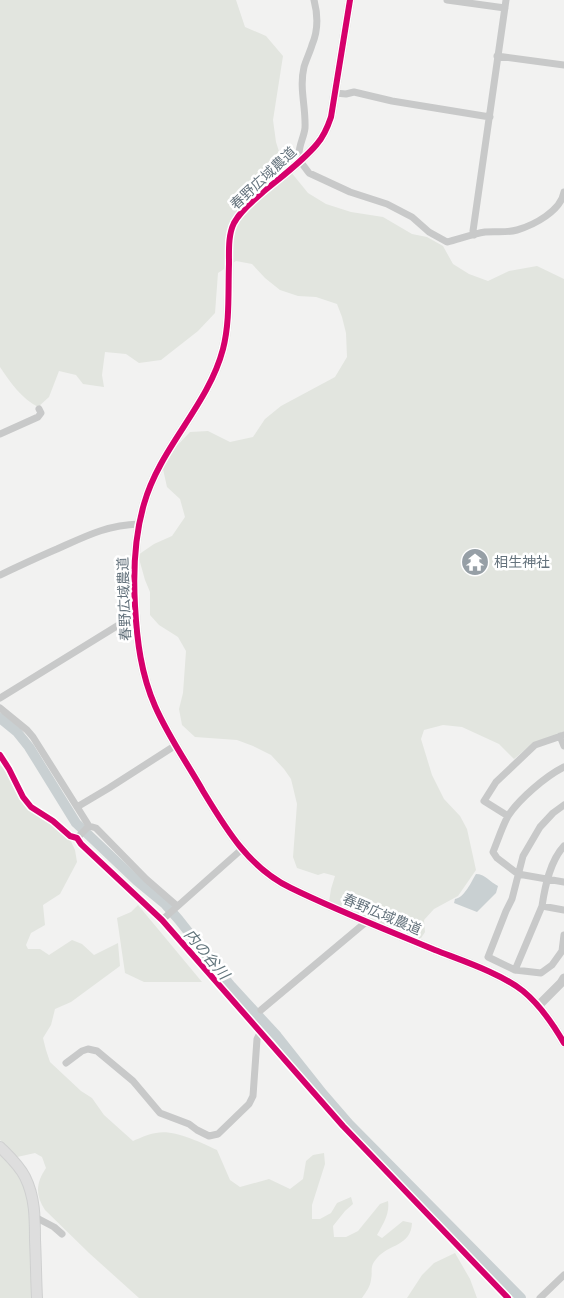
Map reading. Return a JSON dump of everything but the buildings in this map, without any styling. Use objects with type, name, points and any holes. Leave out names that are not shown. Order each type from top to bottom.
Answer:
[{"type":"main road","points":[[0,1147],[14,1161],[25,1177],[32,1197],[35,1217],[37,1298]]},
{"type":"street","points":[[299,154],[305,130],[302,88],[304,67],[314,42],[317,25],[314,0]]},
{"type":"street","name":"春野広域農道","points":[[350,0],[336,93],[326,130],[318,143],[239,215],[233,225],[230,234],[229,250],[227,332],[216,371],[207,391],[154,476],[144,503],[136,542],[133,574],[137,639],[143,669],[157,710],[220,819],[242,849],[269,876],[286,886],[366,922],[509,982],[523,991],[538,1006],[564,1043]]},
{"type":"street","points":[[447,0],[505,8]]},
{"type":"street","points":[[474,235],[473,231],[506,0]]},
{"type":"street","points":[[497,56],[564,65]]},
{"type":"street","points":[[336,93],[346,94],[354,92],[392,102],[490,116]]},
{"type":"street","points":[[303,165],[309,173],[350,192],[387,204],[412,217],[429,232],[447,242],[484,232],[518,230],[548,214],[560,203],[564,192]]},
{"type":"street","points":[[0,434],[38,417],[41,413],[39,409]]},
{"type":"street","points":[[0,575],[88,534],[105,528],[139,524]]},
{"type":"street","points":[[0,698],[136,616]]},
{"type":"street","points":[[0,708],[33,737],[88,827]]},
{"type":"street","points":[[508,816],[484,801],[496,782],[535,745],[562,735],[564,746]]},
{"type":"street","points":[[77,807],[176,745]]},
{"type":"street","points":[[0,756],[9,769],[23,798],[70,836],[78,838],[81,844],[163,918],[260,1033],[349,1133],[508,1298]]},
{"type":"street","points":[[564,767],[540,782],[508,816],[493,852],[497,858],[518,874],[564,882]]},
{"type":"street","points":[[564,805],[553,813],[540,827],[523,856],[512,899],[488,957],[515,970],[541,973],[552,965],[562,950],[564,935]]},
{"type":"street","points":[[78,838],[88,827]]},
{"type":"street","points":[[88,827],[96,828],[176,907]]},
{"type":"street","points":[[515,970],[542,906],[544,892],[554,863],[564,846]]},
{"type":"street","points":[[163,918],[242,849]]},
{"type":"street","points":[[542,906],[564,910]]},
{"type":"street","points":[[261,1010],[366,922]]},
{"type":"street","points":[[538,1006],[562,983],[564,978]]},
{"type":"street","points":[[66,1064],[82,1051],[88,1049],[97,1051],[133,1082],[160,1113],[189,1124],[209,1136],[218,1134],[249,1104],[253,1096],[257,1038],[260,1033]]},
{"type":"street","points":[[35,1217],[54,1227],[62,1234]]},
{"type":"street","points":[[540,1298],[564,1275]]},
{"type":"shaded area","points":[[0,0],[236,0],[245,27],[266,36],[283,56],[273,120],[276,142],[282,161],[308,193],[326,204],[351,212],[383,217],[412,234],[427,237],[443,246],[453,264],[469,274],[488,281],[509,271],[537,266],[564,279],[564,732],[533,743],[514,759],[499,744],[462,727],[443,725],[424,730],[421,739],[432,775],[444,799],[460,816],[467,829],[476,870],[458,896],[434,909],[424,920],[425,932],[421,938],[406,937],[329,902],[335,876],[324,873],[318,875],[297,868],[293,857],[297,804],[291,779],[271,755],[237,740],[195,737],[182,725],[179,709],[183,693],[186,651],[178,637],[159,625],[150,615],[150,592],[138,555],[154,544],[172,536],[185,517],[180,499],[167,487],[163,469],[171,452],[190,432],[208,431],[230,442],[253,437],[265,419],[281,406],[335,377],[347,357],[346,333],[337,304],[316,297],[298,296],[280,290],[252,264],[236,261],[218,273],[215,313],[198,331],[161,360],[139,363],[126,354],[105,352],[102,375],[104,387],[83,384],[76,375],[59,371],[49,397],[38,407],[22,395],[0,367]]},
{"type":"shaded area","points":[[0,765],[41,812],[55,818],[67,833],[75,850],[77,862],[60,894],[43,905],[45,925],[31,933],[26,945],[28,949],[40,949],[49,955],[72,940],[82,944],[94,955],[118,943],[120,966],[71,1002],[55,1009],[51,1025],[43,1038],[50,1062],[81,1091],[92,1098],[104,1115],[133,1141],[150,1134],[163,1132],[203,1143],[217,1150],[230,1180],[240,1187],[269,1179],[290,1189],[303,1179],[306,1161],[313,1155],[324,1153],[325,1164],[312,1205],[312,1219],[320,1219],[331,1213],[337,1203],[351,1197],[353,1204],[333,1226],[334,1237],[346,1237],[358,1231],[380,1204],[388,1201],[387,1215],[377,1235],[382,1238],[403,1221],[412,1223],[411,1231],[404,1240],[382,1253],[375,1261],[372,1266],[370,1285],[362,1298],[139,1298],[45,1210],[38,1194],[40,1179],[46,1168],[42,1157],[35,1153],[17,1157],[0,1140]]},
{"type":"shaded area","points":[[476,874],[485,877],[498,886],[496,893],[477,912],[454,903],[455,899],[465,892]]},
{"type":"shaded area","points":[[138,905],[202,982],[144,982],[125,973],[117,918],[131,912]]},
{"type":"shaded area","points":[[0,1155],[18,1177],[29,1201],[32,1298],[0,1298]]},
{"type":"shaded area","points":[[455,1253],[470,1279],[477,1298],[407,1298],[422,1275],[434,1263]]},
{"type":"waterway","name":"内の谷川","points":[[0,718],[17,732],[29,747],[76,823],[137,881],[165,904],[231,986],[277,1036],[349,1124],[521,1298]]},
{"type":"cycle path","points":[[350,0],[331,117],[326,131],[305,157],[244,210],[232,228],[229,243],[228,318],[223,349],[207,389],[151,483],[141,517],[136,542],[134,580],[140,657],[150,694],[172,739],[230,833],[251,859],[263,870],[276,880],[327,905],[481,968],[514,985],[535,1002],[551,1022],[564,1043]]},
{"type":"cycle path","points":[[0,755],[23,797],[31,807],[53,821],[70,836],[77,838],[81,844],[162,920],[343,1126],[508,1298]]},
{"type":"place","name":"相生神社","points":[[475,562]]}]
